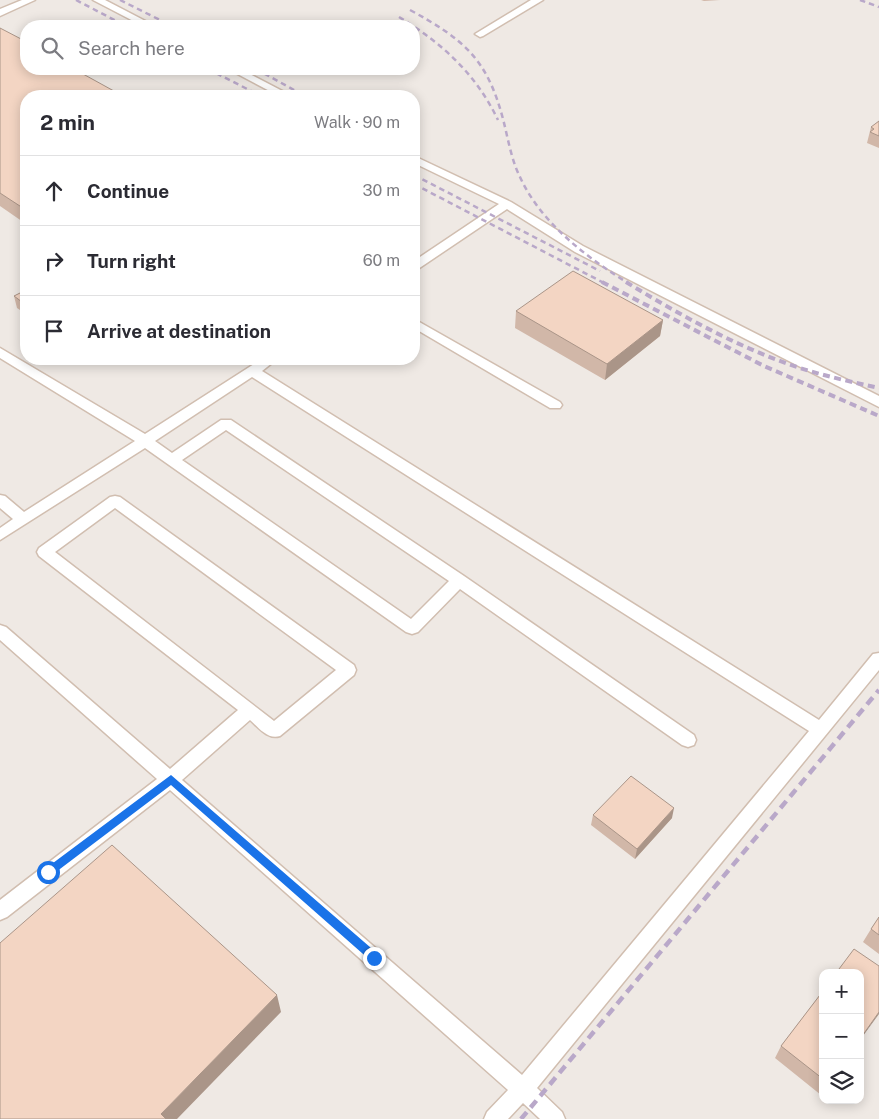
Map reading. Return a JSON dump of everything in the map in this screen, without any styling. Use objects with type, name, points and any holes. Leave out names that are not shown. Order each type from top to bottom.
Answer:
[{"type":"lane","points":[[0,13],[30,0]]},
{"type":"lane","points":[[98,0],[138,20]]},
{"type":"lane","points":[[480,34],[538,0]]},
{"type":"lane","points":[[245,75],[276,90]]},
{"type":"lane","points":[[420,162],[508,204],[579,249],[879,402]]},
{"type":"lane","points":[[420,262],[508,204]]},
{"type":"lane","points":[[420,326],[555,405]]},
{"type":"lane","points":[[0,352],[20,364]]},
{"type":"lane","points":[[21,365],[145,441],[412,628],[459,580]]},
{"type":"lane","points":[[0,535],[262,365]]},
{"type":"lane","points":[[252,371],[821,730]]},
{"type":"lane","points":[[172,460],[226,423],[459,580],[688,740]]},
{"type":"lane","points":[[0,500],[23,520]]},
{"type":"lane","points":[[115,501],[348,670],[274,730],[250,710],[44,552],[115,501]]},
{"type":"lane","points":[[0,631],[524,1089],[554,1119]]},
{"type":"lane","points":[[494,1119],[524,1089],[879,659]]},
{"type":"lane","points":[[0,911],[171,779],[250,710]]},
{"type":"shaded area","points":[[0,0],[879,0],[879,1119],[0,1119]]},
{"type":"building","points":[[0,28],[20,38],[20,75],[85,75],[112,90],[20,90],[20,206],[0,193]]},
{"type":"building","points":[[879,121],[879,136],[870,132],[874,129],[871,127]]},
{"type":"building","points":[[573,271],[663,320],[607,364],[516,311]]},
{"type":"building","points":[[20,293],[20,300],[14,296]]},
{"type":"building","points":[[631,776],[674,808],[637,849],[593,815]]},
{"type":"building","points":[[112,845],[277,995],[161,1114],[166,1119],[0,1119],[0,943]]},
{"type":"building","points":[[879,917],[879,935],[871,929]]},
{"type":"building","points":[[854,949],[879,966],[879,1012],[864,1033],[864,969],[839,969]]},
{"type":"building","points":[[819,996],[819,1076],[781,1046]]},
{"type":"railway","points":[[76,0],[114,20]]},
{"type":"railway","points":[[120,0],[160,20]]},
{"type":"railway","points":[[860,0],[879,7]]},
{"type":"railway","points":[[410,10],[458,41],[481,65],[497,98],[517,170],[529,194],[540,209],[566,238],[596,262],[628,283]]},
{"type":"railway","points":[[399,17],[404,20]]},
{"type":"railway","points":[[420,31],[443,49],[468,74],[489,103],[498,120]]},
{"type":"railway","points":[[220,75],[249,90]]},
{"type":"railway","points":[[267,75],[294,90]]},
{"type":"railway","points":[[420,178],[600,271]]},
{"type":"railway","points":[[420,187],[604,283]]},
{"type":"railway","points":[[602,282],[764,366],[879,416]]},
{"type":"railway","points":[[626,282],[688,318],[753,350],[807,370],[879,388]]},
{"type":"railway","points":[[521,1119],[879,690]]},
{"type":"route","points":[[48,872],[171,779],[374,958]]}]
